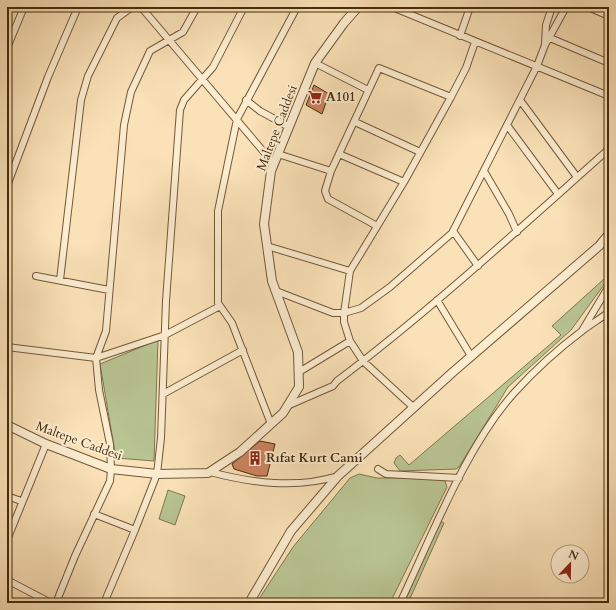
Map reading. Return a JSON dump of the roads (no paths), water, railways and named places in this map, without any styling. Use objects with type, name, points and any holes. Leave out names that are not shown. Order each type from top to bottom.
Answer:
[{"type":"street","points":[[7,48],[24,7]]},
{"type":"street","points":[[7,186],[48,78],[78,7]]},
{"type":"street","points":[[60,280],[81,100],[88,76],[117,18],[132,7]]},
{"type":"street","points":[[141,7],[274,164]]},
{"type":"street","points":[[56,603],[110,480],[110,444],[99,390],[96,358],[106,331],[124,125],[131,92],[150,51],[183,32],[197,7]]},
{"type":"street","points":[[104,603],[157,474],[180,110],[184,100],[213,67],[244,7]]},
{"type":"street","points":[[271,424],[232,323],[218,303],[218,212],[237,119],[297,7]]},
{"type":"street","name":"Maltepe Caddesi","points":[[7,425],[46,444],[111,469],[157,474],[210,472],[240,452],[283,414],[299,387],[299,372],[298,352],[272,281],[267,246],[264,224],[271,171],[315,63],[344,23],[358,7]]},
{"type":"street","points":[[392,7],[609,96]]},
{"type":"street","points":[[460,36],[470,7]]},
{"type":"street","points":[[545,45],[546,25],[552,7]]},
{"type":"street","points":[[276,291],[333,313],[344,313],[361,308],[390,287],[453,231],[537,66],[545,45],[566,7]]},
{"type":"street","points":[[588,7],[609,16]]},
{"type":"street","points":[[550,38],[609,63]]},
{"type":"street","points":[[413,407],[363,361],[350,341],[344,322],[344,313],[350,271],[404,182],[451,97],[466,68],[475,42]]},
{"type":"street","points":[[315,63],[368,90]]},
{"type":"street","points":[[376,226],[328,199],[325,191],[331,170],[355,122],[379,68],[451,97]]},
{"type":"street","points":[[246,100],[260,111],[289,127]]},
{"type":"street","points":[[520,100],[577,177]]},
{"type":"street","points":[[355,122],[420,152]]},
{"type":"street","points":[[507,125],[558,194]]},
{"type":"street","points":[[287,406],[333,386],[336,381],[363,361],[478,266],[609,148]]},
{"type":"street","points":[[278,154],[331,170]]},
{"type":"street","points":[[339,154],[404,182]]},
{"type":"street","points":[[484,171],[509,214],[517,232]]},
{"type":"street","points":[[453,231],[478,266]]},
{"type":"street","points":[[249,603],[291,531],[338,476],[413,407],[599,246],[609,234]]},
{"type":"street","points":[[267,246],[350,271]]},
{"type":"street","points":[[36,276],[110,290]]},
{"type":"street","points":[[582,330],[609,286]]},
{"type":"street","points":[[437,300],[471,356]]},
{"type":"street","points":[[7,346],[96,358],[165,335],[220,306]]},
{"type":"street","points":[[400,603],[459,478],[490,426],[514,393],[582,330],[609,312]]},
{"type":"street","points":[[299,372],[350,341]]},
{"type":"street","points":[[163,394],[243,350]]},
{"type":"street","points":[[7,540],[46,444]]},
{"type":"street","points":[[378,469],[386,474],[459,478]]},
{"type":"street","points":[[210,472],[264,484],[321,481],[338,476]]},
{"type":"street","points":[[7,496],[22,501]]},
{"type":"street","points":[[94,514],[135,530]]},
{"type":"street","points":[[7,580],[51,603]]},
{"type":"place","name":"A101","points":[[315,97]]},
{"type":"place","name":"Rıfat Kurt Cami","points":[[255,458]]}]
